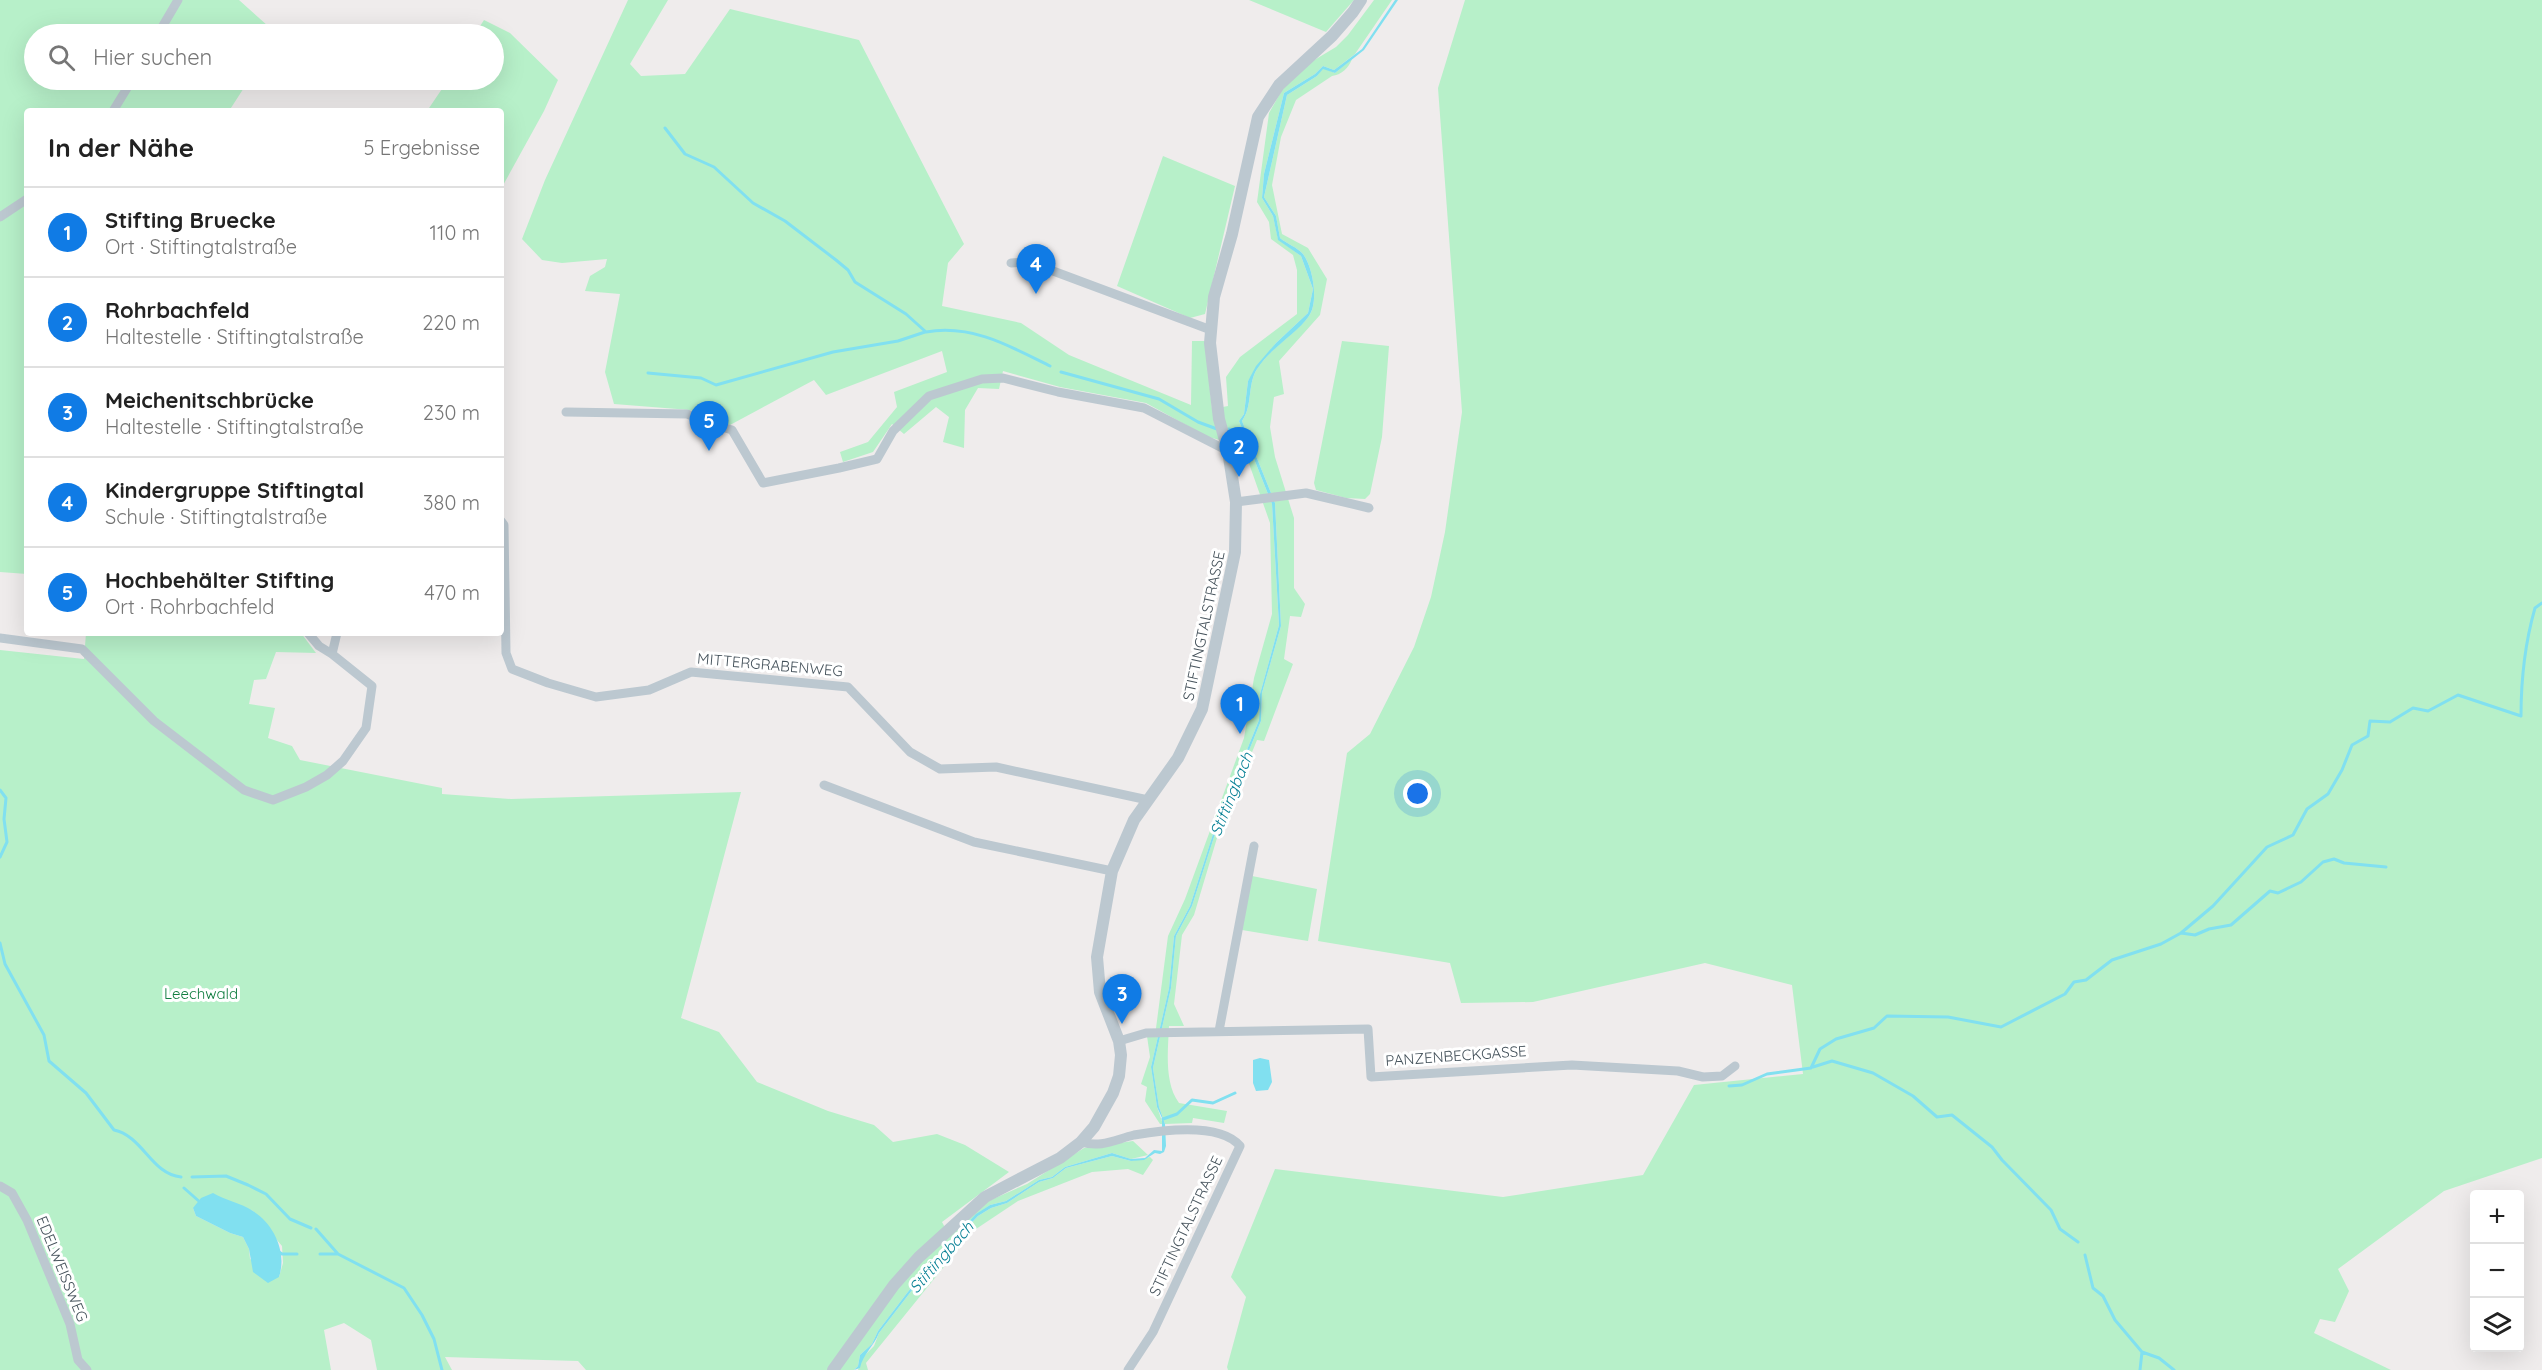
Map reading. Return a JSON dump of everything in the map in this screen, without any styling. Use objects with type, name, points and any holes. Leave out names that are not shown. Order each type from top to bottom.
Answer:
[{"type":"street","points":[[164,24],[178,0]]},
{"type":"street","name":"STIFTINGTALSTRASSE","points":[[833,1370],[894,1285],[953,1223],[985,1197],[1060,1158],[1081,1142],[1094,1127],[1113,1093],[1121,1066],[1119,1041],[1103,1004],[1098,973],[1101,929],[1112,871],[1124,839],[1178,758],[1202,709],[1232,572],[1237,524],[1236,502],[1228,451],[1219,419],[1210,344],[1214,297],[1232,234],[1258,117],[1279,84],[1332,36],[1361,0]]},
{"type":"street","points":[[115,108],[126,90]]},
{"type":"street","points":[[0,217],[24,201]]},
{"type":"street","points":[[1011,263],[1029,262],[1211,330]]},
{"type":"street","points":[[566,412],[687,414],[732,430],[763,483],[877,459],[893,431],[929,396],[982,379],[1003,378],[1058,393],[1144,408],[1228,451]]},
{"type":"street","points":[[1236,502],[1306,493],[1369,508]]},
{"type":"street","name":"MITTERGRABENWEG","points":[[504,525],[506,653],[512,669],[548,683],[596,697],[649,690],[691,672],[848,687],[910,752],[940,769],[996,766],[1148,800]]},
{"type":"street","points":[[0,638],[82,649],[154,721],[244,790],[273,800],[290,796],[327,775],[343,761],[366,728],[372,686],[319,646],[311,636]]},
{"type":"street","points":[[332,654],[336,636]]},
{"type":"street","points":[[824,785],[974,842],[1112,871]]},
{"type":"street","points":[[1219,1031],[1254,846]]},
{"type":"street","name":"PANZENBECKGASSE","points":[[1119,1041],[1146,1033],[1368,1029],[1371,1077],[1572,1065],[1667,1070],[1703,1077],[1722,1076],[1735,1066]]},
{"type":"street","name":"STIFTINGTALSTRASSE","points":[[1081,1142],[1094,1146],[1173,1130],[1211,1131],[1233,1137],[1240,1146],[1153,1332],[1128,1370]]},
{"type":"street","name":"EDELWEISSWEG","points":[[0,1186],[12,1194],[27,1220],[70,1324],[78,1360],[87,1370]]},
{"type":"green space","points":[[0,0],[239,0],[266,24],[24,24],[24,90],[243,90],[231,108],[24,108],[24,574],[0,572]]},
{"type":"green space","points":[[628,0],[668,0],[630,64],[641,76],[685,74],[730,9],[859,40],[964,244],[948,263],[942,306],[1021,323],[1069,355],[1191,405],[1192,341],[1205,341],[1212,409],[1228,406],[1226,377],[1240,357],[1297,314],[1297,270],[1293,255],[1271,239],[1269,222],[1257,202],[1269,113],[1282,90],[1311,62],[1336,47],[1374,0],[1392,0],[1355,54],[1334,70],[1323,66],[1315,74],[1284,93],[1264,174],[1262,198],[1273,216],[1278,239],[1301,256],[1313,289],[1308,313],[1276,343],[1248,381],[1244,414],[1239,421],[1272,504],[1279,625],[1260,694],[1259,720],[1213,834],[1190,906],[1174,936],[1169,988],[1151,1067],[1157,1107],[1163,1124],[1160,1124],[1145,1101],[1147,1087],[1141,1084],[1150,1057],[1147,1036],[1155,1036],[1168,936],[1185,899],[1244,738],[1254,678],[1272,614],[1270,523],[1246,455],[1236,444],[1208,437],[1146,403],[1060,387],[1003,371],[999,389],[978,388],[965,410],[964,448],[943,442],[949,417],[936,407],[904,434],[892,424],[873,452],[843,462],[840,452],[868,442],[897,407],[894,392],[947,372],[942,351],[826,395],[814,380],[730,425],[690,410],[614,404],[605,372],[620,294],[585,291],[590,276],[605,267],[607,259],[562,263],[542,260],[522,239],[545,180]]},
{"type":"green space","points":[[1249,0],[1354,0],[1326,32]]},
{"type":"green space","points":[[1465,0],[2542,0],[2542,1158],[2444,1191],[2338,1269],[2349,1291],[2335,1322],[2320,1319],[2314,1333],[2391,1370],[1228,1370],[1246,1297],[1231,1277],[1275,1169],[1503,1197],[1643,1175],[1694,1085],[1803,1074],[1792,985],[1705,963],[1533,1002],[1461,1003],[1450,963],[1318,941],[1347,753],[1370,734],[1414,647],[1431,597],[1445,532],[1462,412],[1438,88]]},
{"type":"green space","points":[[504,30],[510,33],[558,80],[544,111],[504,184],[504,108],[429,108],[441,90],[504,90]]},
{"type":"green space","points":[[1352,59],[1344,71],[1332,76],[1296,100],[1281,137],[1272,185],[1282,234],[1308,248],[1327,279],[1320,315],[1279,361],[1284,394],[1274,397],[1270,427],[1275,457],[1294,518],[1294,588],[1305,604],[1301,617],[1290,616],[1284,659],[1293,664],[1264,741],[1257,740],[1217,838],[1194,915],[1182,935],[1174,1004],[1184,1026],[1169,1026],[1169,1076],[1174,1095],[1179,1103],[1227,1111],[1224,1123],[1193,1118],[1192,1123],[1165,1124],[1159,1107],[1153,1068],[1171,988],[1176,936],[1192,906],[1215,834],[1261,721],[1262,693],[1281,626],[1275,503],[1242,421],[1248,409],[1252,382],[1257,369],[1269,354],[1309,316],[1314,302],[1314,285],[1310,267],[1303,254],[1280,238],[1276,216],[1264,197],[1287,95],[1317,76],[1323,68],[1335,73]]},
{"type":"green space","points":[[1163,156],[1235,186],[1205,314],[1190,318],[1117,286]]},
{"type":"green space","points":[[1342,341],[1389,346],[1382,437],[1370,494],[1365,499],[1346,498],[1316,490],[1314,483]]},
{"type":"green space","name":"Leechwald","points":[[86,636],[303,636],[316,653],[276,652],[266,679],[254,680],[249,704],[275,708],[268,738],[292,746],[300,760],[442,788],[442,794],[511,799],[741,792],[681,1018],[719,1032],[757,1082],[828,1111],[874,1125],[893,1142],[937,1134],[965,1145],[1009,1172],[942,1222],[949,1235],[986,1202],[1027,1184],[1084,1148],[1133,1141],[1148,1155],[1131,1159],[1112,1153],[1065,1167],[1052,1177],[1039,1180],[1006,1201],[990,1205],[977,1214],[907,1293],[878,1331],[872,1344],[860,1355],[858,1366],[854,1370],[586,1370],[578,1361],[445,1357],[452,1370],[377,1370],[371,1340],[344,1323],[324,1330],[331,1370],[0,1370],[0,650],[84,659]],"holes":[[[233,1204],[253,1211],[282,1246],[283,1263],[279,1277],[250,1259],[249,1249],[243,1237],[196,1216],[193,1208]]]},
{"type":"green space","points":[[1252,876],[1317,889],[1308,941],[1242,930]]},
{"type":"green space","points":[[1112,1156],[1131,1161],[1150,1157],[1153,1160],[1143,1175],[1128,1169],[1092,1172],[1018,1201],[973,1231],[866,1363],[868,1370],[858,1370],[862,1358],[874,1346],[879,1333],[933,1263],[978,1216],[991,1208],[1007,1203],[1039,1182],[1053,1178],[1066,1168]]},
{"type":"water","name":"Stiftingbach","points":[[1395,0],[1398,0],[1364,50],[1335,73],[1323,69],[1317,76],[1287,95],[1264,197],[1276,216],[1280,238],[1303,254],[1310,267],[1314,285],[1314,302],[1309,316],[1298,329],[1269,354],[1257,369],[1252,382],[1248,409],[1242,421],[1275,503],[1281,626],[1262,693],[1261,721],[1215,834],[1192,906],[1176,936],[1171,988],[1153,1068],[1159,1107],[1165,1124],[1164,1152],[1155,1153],[1144,1160],[1131,1161],[1112,1156],[1066,1168],[1053,1178],[1039,1182],[1007,1203],[991,1208],[978,1216],[933,1263],[879,1333],[860,1368],[854,1370],[858,1366],[860,1355],[872,1344],[878,1331],[907,1293],[933,1261],[976,1214],[990,1205],[1006,1201],[1039,1180],[1052,1177],[1065,1167],[1112,1153],[1131,1159],[1145,1158],[1154,1150],[1162,1151],[1162,1118],[1157,1107],[1151,1067],[1169,988],[1174,936],[1190,906],[1213,834],[1259,720],[1260,694],[1279,625],[1272,504],[1239,421],[1244,414],[1248,381],[1256,366],[1276,343],[1308,313],[1313,289],[1301,256],[1278,240],[1273,216],[1262,198],[1264,174],[1284,93],[1315,74],[1323,66],[1334,70],[1362,49]]},
{"type":"water","points":[[1260,1058],[1269,1060],[1272,1082],[1268,1090],[1256,1091],[1253,1083],[1253,1060]]},
{"type":"water","points":[[213,1193],[248,1208],[267,1224],[280,1249],[279,1277],[268,1283],[253,1272],[249,1249],[243,1237],[196,1216],[193,1208],[201,1198]]},
{"type":"waterway","points":[[665,128],[685,154],[714,167],[753,203],[785,221],[848,270],[855,282],[906,314],[926,332],[959,331],[990,338],[1050,366]]},
{"type":"waterway","points":[[648,373],[701,378],[716,385],[833,352],[898,341],[925,332]]},
{"type":"waterway","points":[[1061,372],[1159,399],[1198,422],[1217,429]]},
{"type":"waterway","points":[[1229,429],[1245,433]]},
{"type":"waterway","points":[[1729,1086],[1742,1085],[1767,1074],[1811,1068],[1820,1049],[1836,1039],[1874,1028],[1887,1016],[1948,1017],[2001,1027],[2065,994],[2074,982],[2086,980],[2112,960],[2161,944],[2181,933],[2213,906],[2267,847],[2293,835],[2307,809],[2328,794],[2342,770],[2352,745],[2368,736],[2370,721],[2390,722],[2413,708],[2428,711],[2458,695],[2521,716],[2526,648],[2535,608],[2542,603]]},
{"type":"waterway","points":[[0,790],[6,798],[4,819],[7,842],[0,857]]},
{"type":"waterway","points":[[2181,933],[2195,935],[2209,929],[2231,925],[2270,891],[2278,893],[2301,882],[2323,862],[2334,859],[2344,863],[2386,867]]},
{"type":"waterway","points":[[0,943],[5,964],[44,1035],[49,1061],[86,1093],[114,1130],[132,1139],[162,1169],[181,1177]]},
{"type":"waterway","points":[[1813,1067],[1832,1061],[1873,1073],[1913,1096],[1937,1117],[1952,1115],[1992,1147],[2051,1210],[2060,1229],[2078,1242]]},
{"type":"waterway","points":[[1163,1119],[1177,1114],[1192,1100],[1213,1103],[1235,1093]]},
{"type":"waterway","points":[[192,1177],[226,1176],[248,1185],[266,1194],[290,1219],[311,1228]]},
{"type":"waterway","points":[[184,1188],[201,1203]]},
{"type":"waterway","points":[[316,1229],[338,1254],[404,1288],[422,1315],[434,1339],[442,1370]]},
{"type":"waterway","points":[[279,1252],[297,1254]]},
{"type":"waterway","points":[[320,1254],[338,1254]]},
{"type":"waterway","points":[[2085,1255],[2093,1288],[2103,1296],[2115,1320],[2142,1352],[2159,1358],[2174,1370]]},
{"type":"waterway","points":[[2140,1370],[2142,1352]]},
{"type":"place","name":"Kindergruppe Stiftingtal","points":[[1036,294]]},
{"type":"place","name":"Hochbehälter Stifting","points":[[709,451]]},
{"type":"place","name":"Rohrbachfeld","points":[[1239,477]]},
{"type":"place","name":"Stifting Bruecke","points":[[1240,734]]},
{"type":"place","name":"Meichenitschbrücke","points":[[1122,1024]]}]
